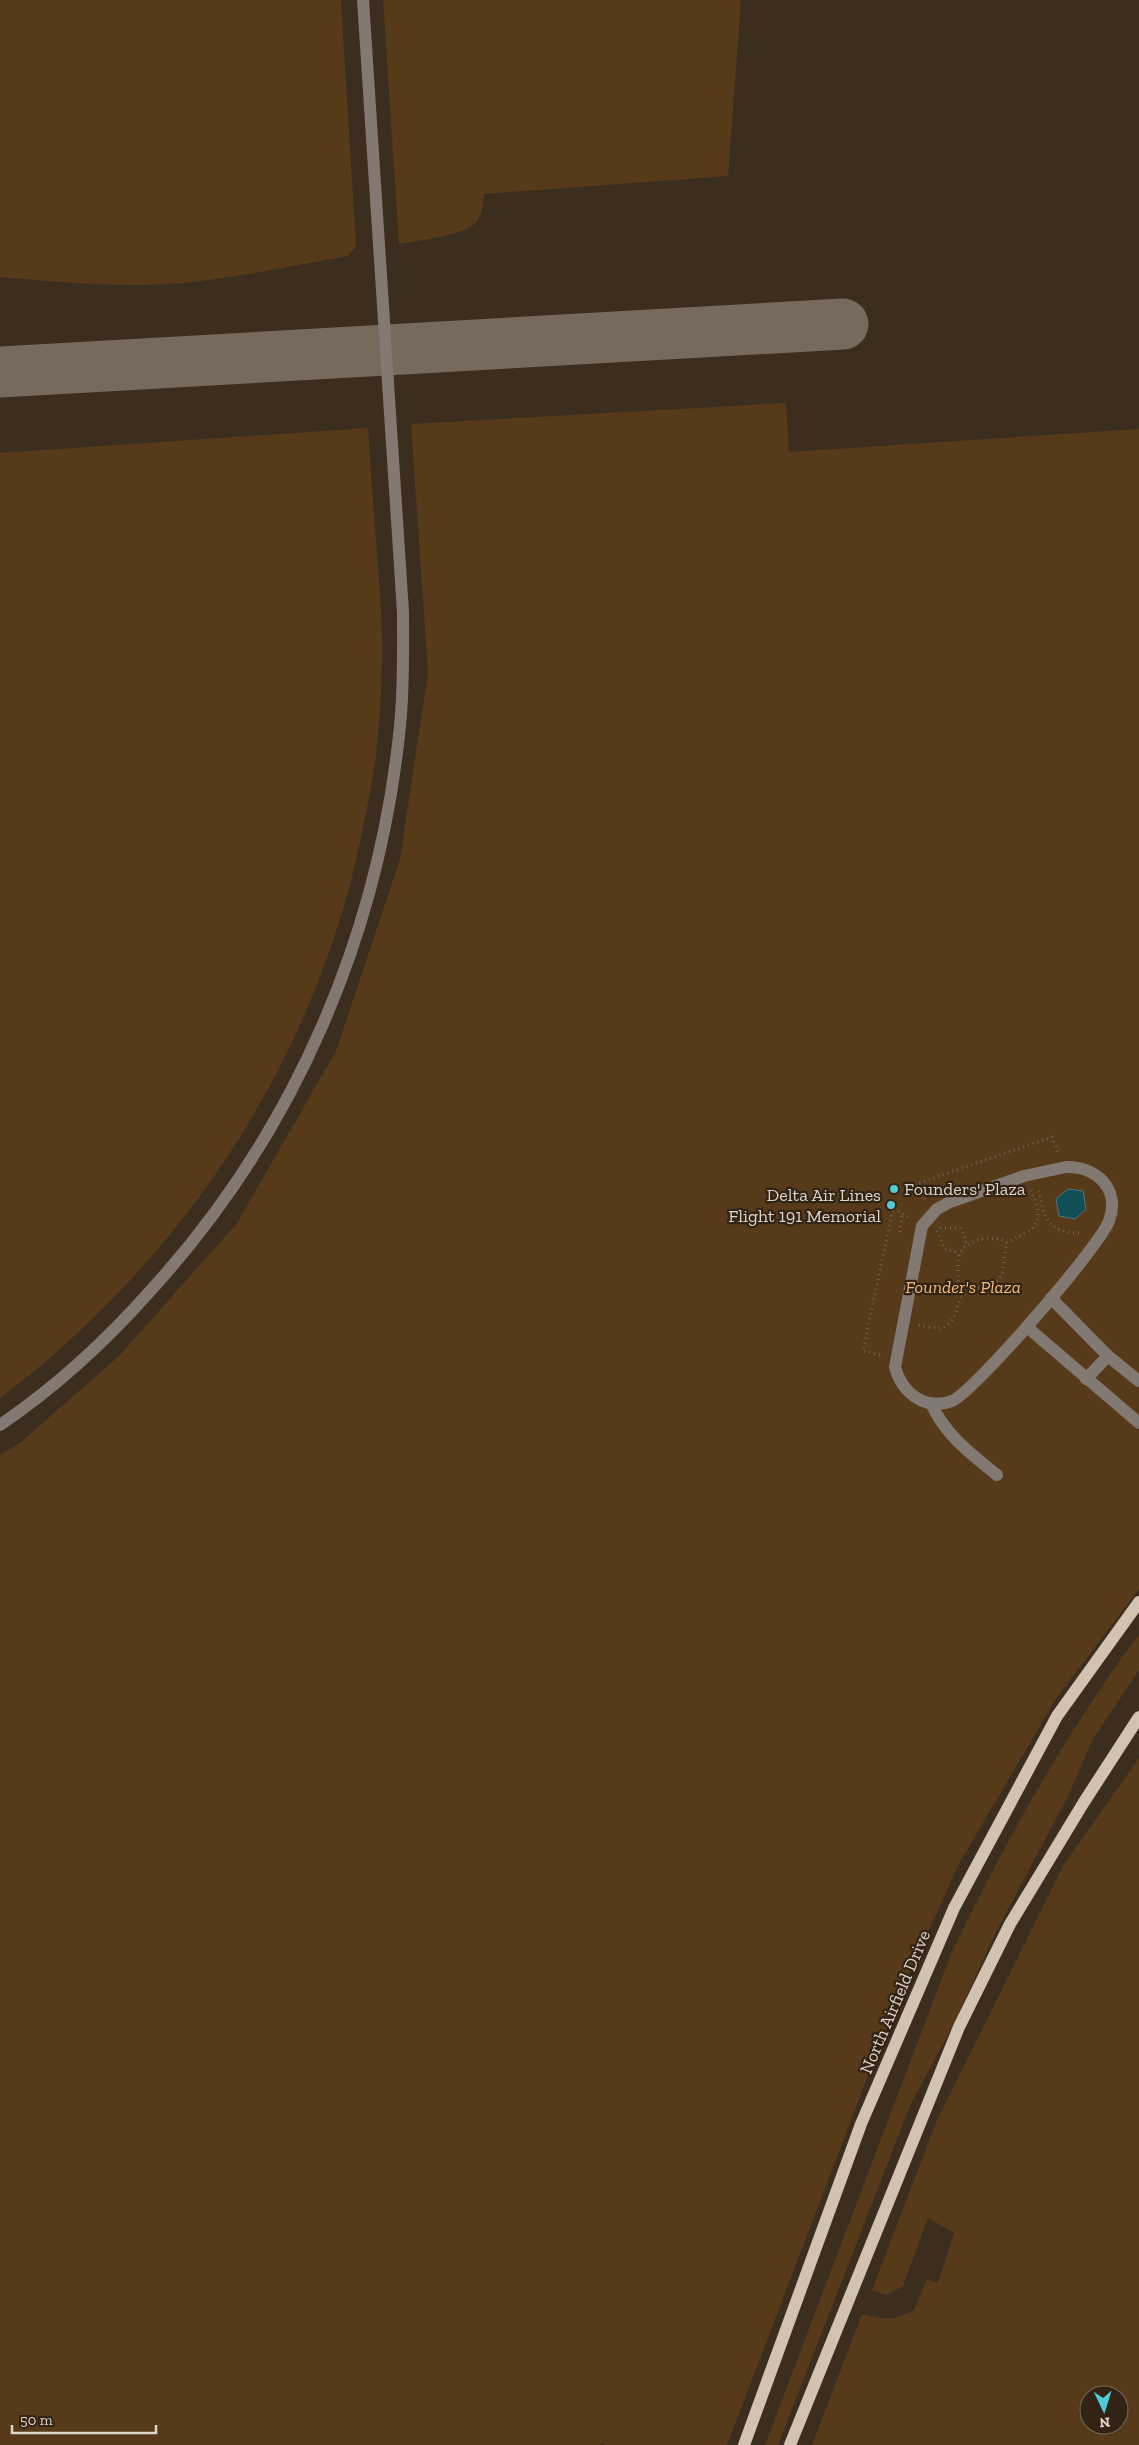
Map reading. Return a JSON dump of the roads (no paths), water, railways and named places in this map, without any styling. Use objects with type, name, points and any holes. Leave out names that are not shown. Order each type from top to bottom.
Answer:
[{"type":"main road","name":"North Airfield Drive","points":[[744,2445],[861,2124],[954,1908],[1057,1716],[1139,1602]]},
{"type":"main road","points":[[790,2445],[959,2027],[1010,1924],[1084,1802],[1139,1717]]},
{"type":"lane","points":[[0,1425],[64,1376],[136,1307],[202,1232],[254,1159],[287,1100],[323,1026],[341,983],[376,872],[391,795],[400,724],[403,675],[403,612],[364,0]]},
{"type":"lane","points":[[1083,1168],[1102,1180],[1111,1196],[1112,1212],[1104,1233],[1050,1298],[1027,1327],[962,1394],[944,1403],[931,1403],[911,1396],[898,1378],[895,1367],[902,1322],[922,1226],[928,1217],[937,1209],[950,1202],[1024,1176],[1049,1169],[1083,1168]]},
{"type":"lane","points":[[1050,1298],[1108,1356],[1139,1381]]},
{"type":"lane","points":[[1027,1327],[1139,1423]]},
{"type":"lane","points":[[1086,1379],[1108,1356]]},
{"type":"lane","points":[[931,1403],[938,1420],[955,1441],[997,1475]]},
{"type":"place","name":"Founders' Plaza","points":[[894,1189]]},
{"type":"place","name":"Delta Air Lines Flight 191 Memorial","points":[[891,1205]]},
{"type":"park label","name":"Founder's Plaza","points":[[963,1287]]}]
